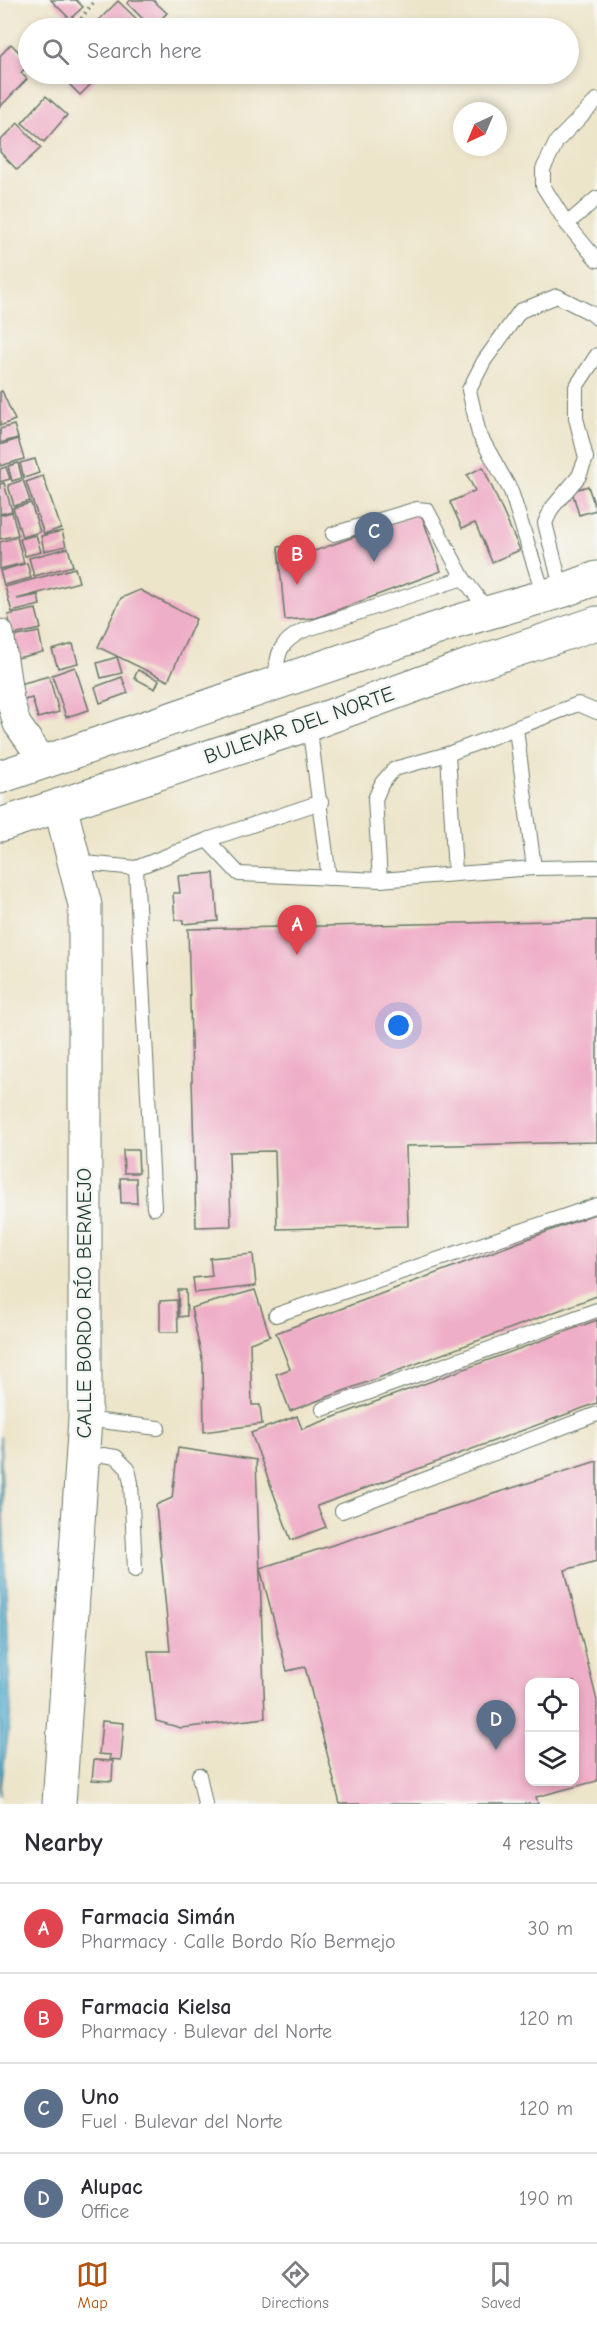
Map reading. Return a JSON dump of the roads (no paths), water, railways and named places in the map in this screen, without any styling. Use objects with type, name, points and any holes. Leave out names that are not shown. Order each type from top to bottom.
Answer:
[{"type":"main road","points":[[0,777],[489,612],[553,594],[597,578]]},
{"type":"main road","name":"BULEVAR DEL NORTE","points":[[1,825],[309,724],[468,666],[597,623]]},
{"type":"main road","name":"CALLE BORDO RÍO BERMEJO","points":[[59,1804],[85,1419],[85,905],[60,805]]},
{"type":"street","points":[[0,633],[10,700],[17,724],[44,762]]},
{"type":"lane","points":[[596,258],[567,224],[543,186],[543,169],[557,141],[597,100]]},
{"type":"lane","points":[[567,224],[597,198]]},
{"type":"lane","points":[[553,594],[511,491],[479,434],[469,390],[484,361],[520,311],[557,296],[597,318]]},
{"type":"lane","points":[[553,594],[545,524],[552,508],[579,476],[591,455],[576,418],[576,387],[597,355]]},
{"type":"lane","points":[[333,534],[417,509],[427,510],[463,578],[489,612]]},
{"type":"lane","points":[[275,684],[278,654],[287,639],[463,578]]},
{"type":"lane","points":[[380,880],[375,799],[382,783],[394,770],[448,754],[578,704],[597,712]]},
{"type":"lane","points":[[309,724],[321,802],[329,878]]},
{"type":"lane","points":[[516,729],[534,868]]},
{"type":"lane","points":[[448,754],[455,873]]},
{"type":"lane","points":[[75,862],[136,868],[207,840],[321,802]]},
{"type":"lane","points":[[207,840],[239,874],[380,880],[534,868],[597,867]]},
{"type":"lane","points":[[136,868],[154,1208]]},
{"type":"lane","points":[[276,1315],[597,1205]]},
{"type":"lane","points":[[323,1409],[597,1310]]},
{"type":"lane","points":[[342,1511],[597,1414]]},
{"type":"lane","points":[[85,1419],[158,1428]]},
{"type":"lane","points":[[83,1464],[103,1455],[116,1457],[128,1469],[131,1483],[135,1570]]},
{"type":"lane","points":[[199,1775],[205,1804]]},
{"type":"water","points":[[0,1436],[11,1712],[0,1796]]},
{"type":"place","name":"Uno","points":[[374,562]]},
{"type":"place","name":"Farmacia Kielsa","points":[[297,585]]},
{"type":"place","name":"Farmacia Simán","points":[[297,955]]},
{"type":"place","name":"Alupac","points":[[496,1750]]}]
